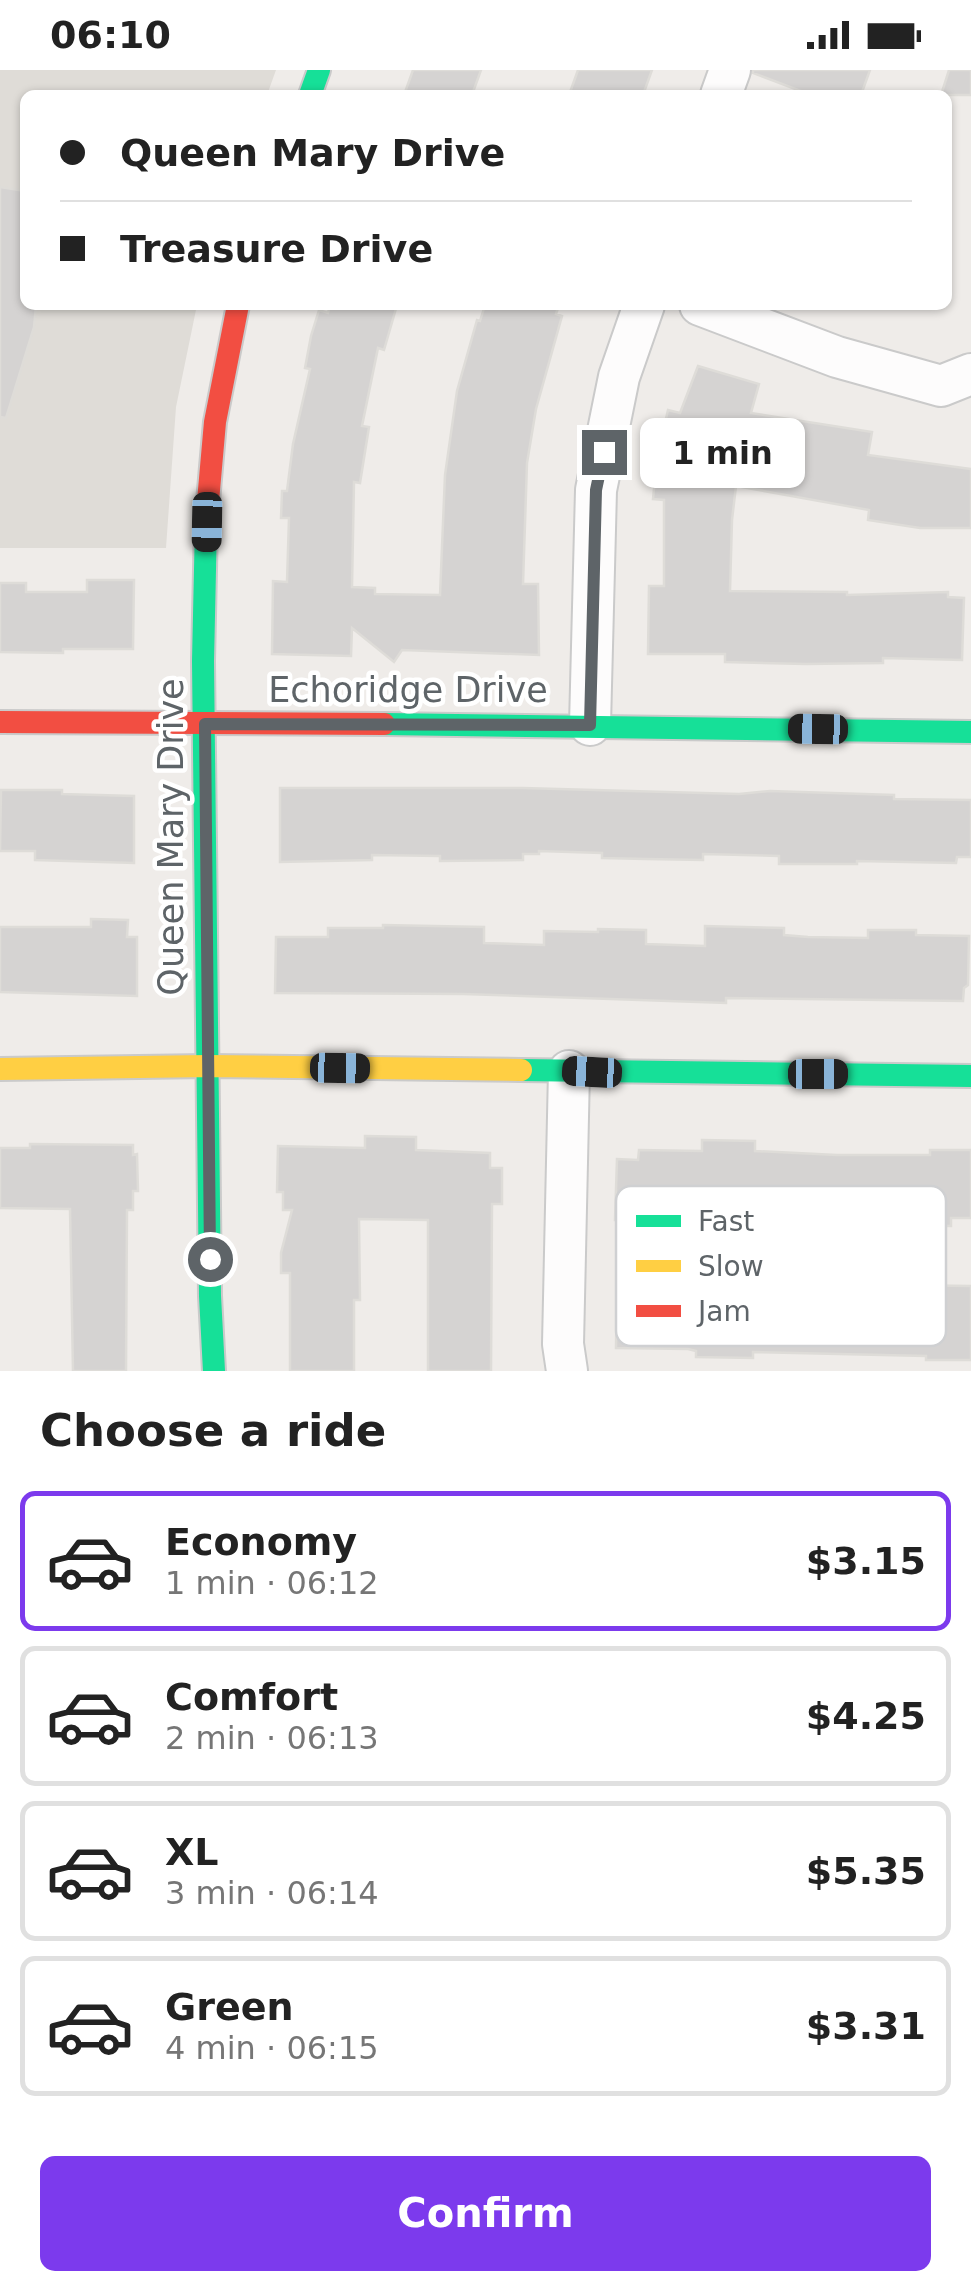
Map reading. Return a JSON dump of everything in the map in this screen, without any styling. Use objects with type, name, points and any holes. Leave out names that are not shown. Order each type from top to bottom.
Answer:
[{"type":"street","name":"Queen Mary Drive","points":[[214,1371],[205,724],[208,497],[219,395],[237,310]]},
{"type":"street","points":[[590,725],[596,490],[619,377],[642,310]]},
{"type":"street","points":[[713,310],[838,357],[941,386],[971,374]]},
{"type":"street","name":"Echoridge Drive","points":[[0,722],[590,725],[971,732]]},
{"type":"street","points":[[0,1069],[208,1066],[971,1076]]},
{"type":"street","points":[[567,1371],[563,1344],[569,1071]]},
{"type":"shaded area","points":[[0,70],[276,70],[269,90],[20,90],[20,310],[196,310],[176,407],[166,548],[0,548]]},
{"type":"building","points":[[413,70],[481,70],[474,90],[406,90]]},
{"type":"building","points":[[578,70],[652,70],[645,90],[571,90]]},
{"type":"building","points":[[870,70],[863,90],[798,90],[753,73]]},
{"type":"building","points":[[949,70],[971,70],[971,95],[952,95],[952,90],[943,90]]},
{"type":"building","points":[[0,187],[20,190],[20,310],[36,310],[6,418],[0,417]]},
{"type":"building","points":[[319,310],[396,310],[384,350],[378,348],[362,426],[369,427],[360,483],[354,482],[352,587],[375,588],[375,594],[440,595],[445,475],[457,391],[477,320],[480,321],[483,310],[557,310],[556,314],[562,316],[536,409],[527,463],[523,584],[538,584],[539,655],[402,650],[394,662],[352,628],[351,656],[272,654],[273,581],[287,582],[289,518],[281,518],[282,491],[287,491],[310,369],[305,368],[311,336]]},
{"type":"building","points":[[698,366],[759,384],[751,413],[872,432],[868,455],[971,469],[971,528],[920,528],[868,520],[869,510],[736,486],[732,520],[730,591],[847,595],[948,592],[948,597],[964,598],[962,660],[883,658],[883,663],[806,664],[725,662],[725,654],[648,654],[649,586],[664,586],[664,500],[653,499],[657,457],[668,410],[680,413]]},
{"type":"building","points":[[87,580],[134,580],[133,649],[0,652],[0,583],[26,583],[26,592],[87,592]]},
{"type":"building","points":[[280,788],[523,788],[739,794],[770,791],[971,800],[971,857],[957,857],[956,863],[779,864],[779,856],[703,854],[703,860],[646,859],[539,851],[523,854],[523,860],[440,861],[440,856],[372,855],[372,860],[280,862]]},
{"type":"building","points":[[1,790],[134,796],[134,863],[35,860],[35,851],[0,851]]},
{"type":"building","points":[[91,919],[128,920],[127,937],[137,937],[137,996],[0,992],[0,927],[91,927]]},
{"type":"building","points":[[705,926],[784,928],[784,935],[808,937],[868,938],[868,930],[916,930],[916,935],[969,936],[968,985],[963,1001],[726,998],[726,1003],[463,994],[275,993],[276,937],[328,937],[328,928],[484,927],[484,943],[544,945],[544,931],[646,930],[646,944],[705,946]]},
{"type":"building","points":[[365,1136],[416,1137],[416,1150],[490,1153],[490,1168],[502,1168],[502,1204],[492,1204],[491,1371],[428,1371],[428,1220],[359,1219],[360,1300],[354,1300],[354,1371],[290,1371],[290,1273],[281,1273],[281,1253],[292,1210],[283,1210],[283,1192],[277,1192],[278,1146],[365,1148]]},
{"type":"building","points":[[702,1140],[755,1141],[755,1151],[837,1155],[930,1155],[930,1150],[971,1150],[971,1218],[951,1218],[951,1226],[946,1226],[946,1186],[616,1186],[617,1159],[638,1160],[639,1150],[702,1151]]},
{"type":"building","points":[[30,1144],[133,1145],[133,1155],[137,1154],[138,1191],[133,1191],[133,1210],[127,1210],[126,1371],[73,1371],[70,1209],[0,1208],[0,1148],[30,1148]]},
{"type":"building","points":[[946,1286],[971,1286],[971,1360],[753,1352],[753,1358],[696,1357],[696,1351],[688,1349],[616,1348],[946,1346]]},
{"type":"traffic: fast","points":[[312,90],[319,70]]},
{"type":"traffic: fast","points":[[206,524],[203,661],[214,1371]]},
{"type":"traffic: fast","points":[[384,724],[971,732]]},
{"type":"traffic: fast","points":[[521,1070],[971,1076]]},
{"type":"traffic: slow","points":[[0,1069],[208,1066],[521,1070]]},
{"type":"traffic: jam","points":[[206,524],[215,422],[237,310]]},
{"type":"traffic: jam","points":[[0,722],[384,724]]},
{"type":"route","points":[[210,1259],[205,724],[590,725],[596,490],[604,452]]}]
